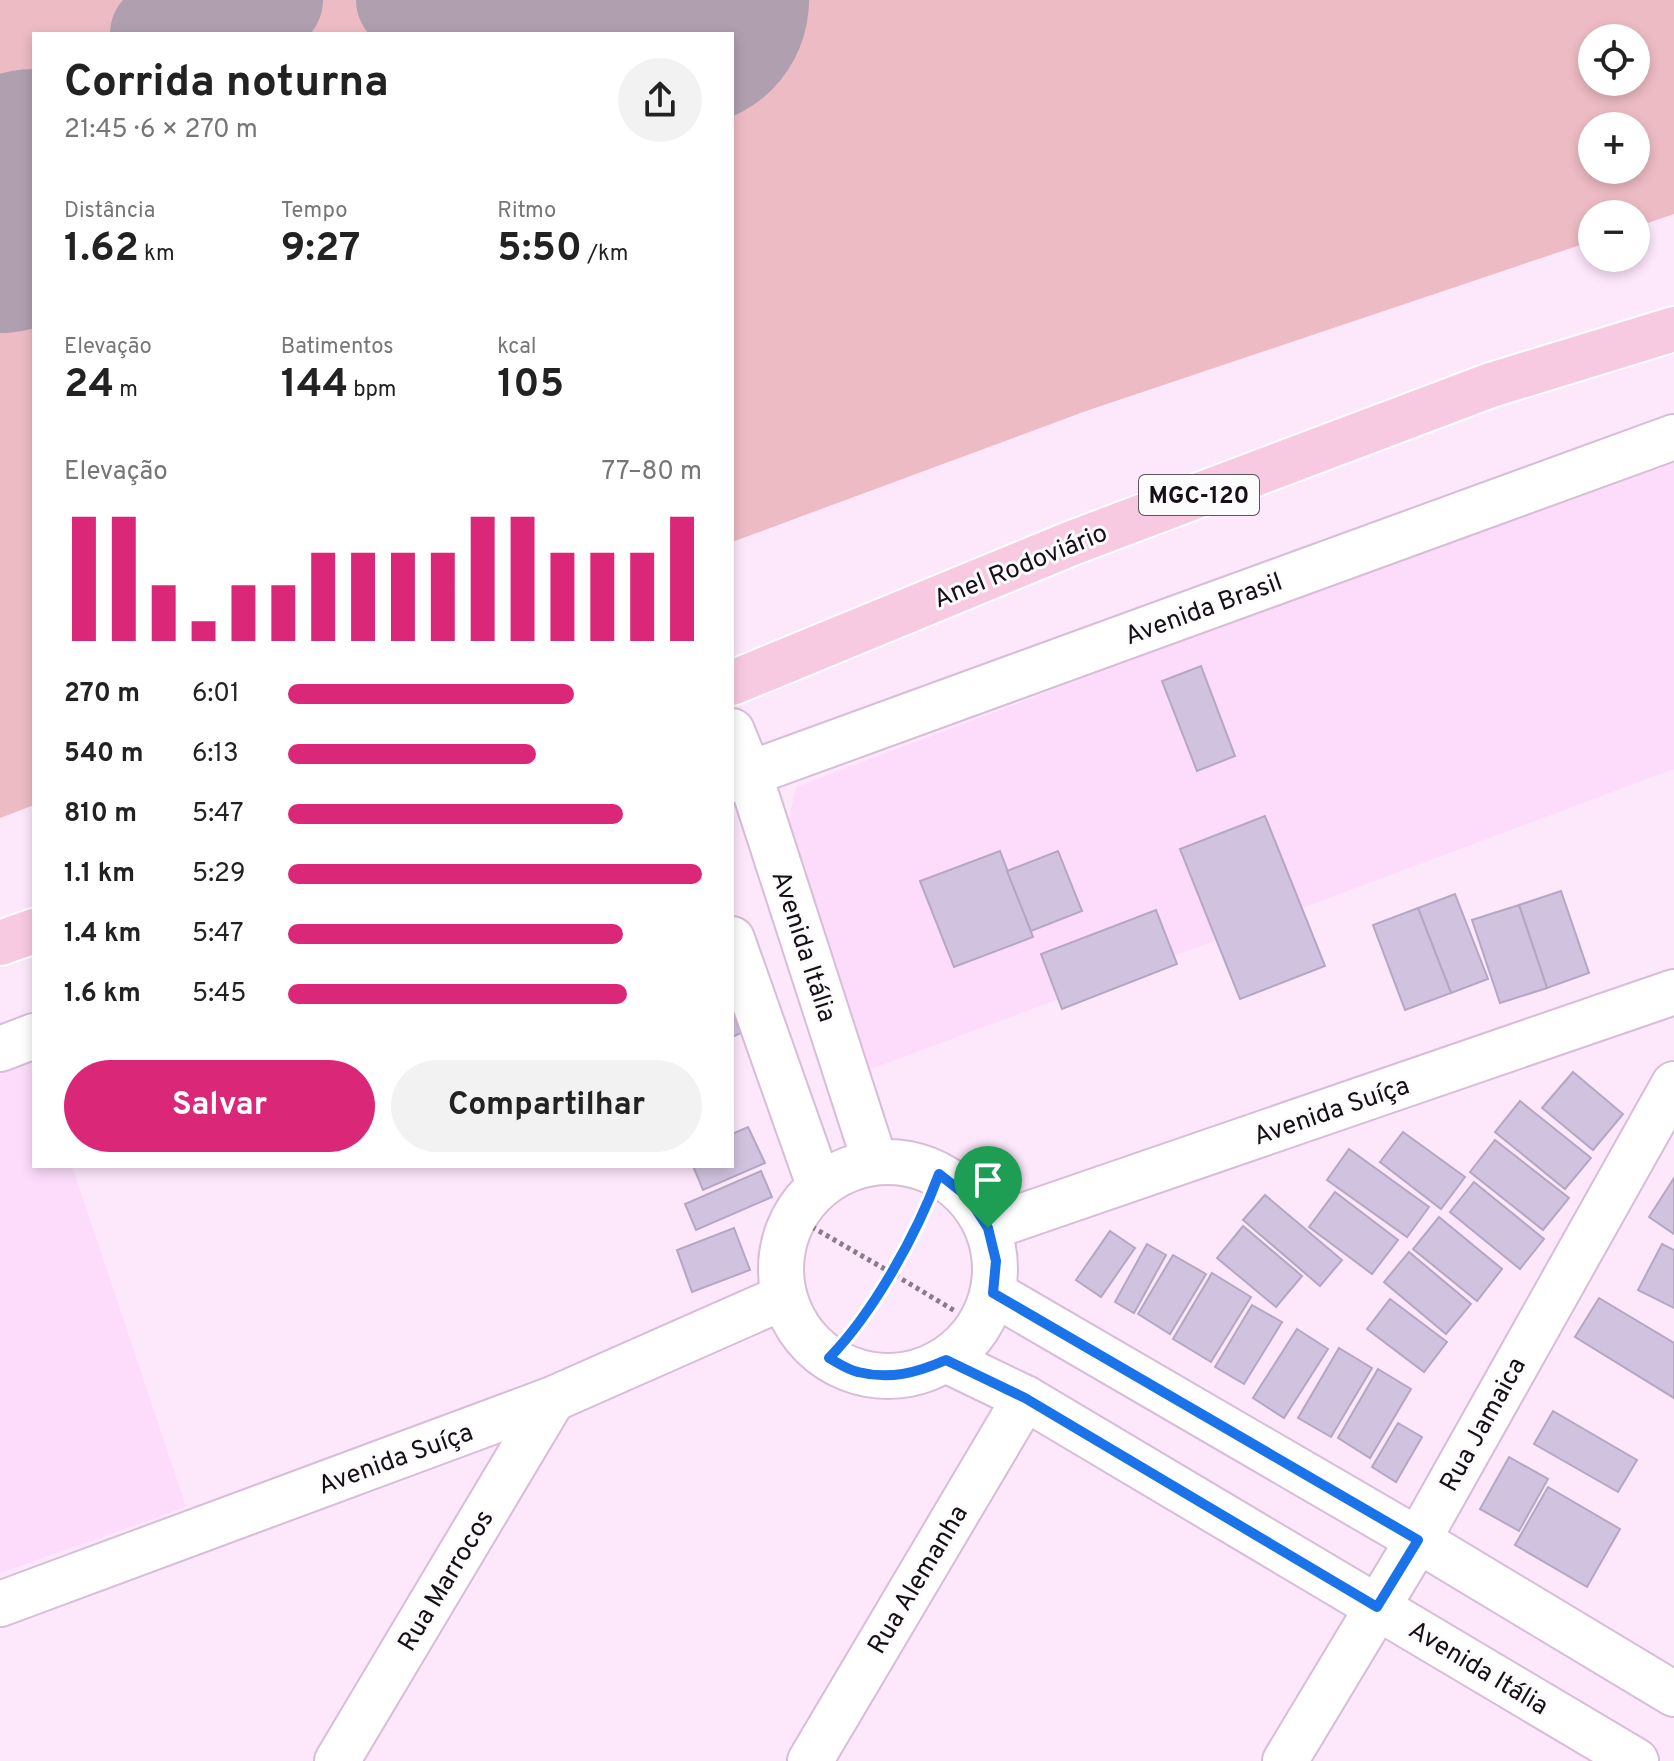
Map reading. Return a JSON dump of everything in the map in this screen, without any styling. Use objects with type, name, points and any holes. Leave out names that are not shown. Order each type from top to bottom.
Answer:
[{"type":"main road","name":"Anel Rodoviário","points":[[734,682],[1057,549],[1491,385],[1674,329]]},
{"type":"main road","points":[[0,943],[32,932]]},
{"type":"street","name":"Avenida Brasil","points":[[740,776],[1674,437]]},
{"type":"street","name":"Avenida Itália","points":[[734,742],[740,776],[875,1162]]},
{"type":"street","points":[[734,946],[806,1201]]},
{"type":"street","name":"Avenida Suíça","points":[[988,1228],[1674,992]]},
{"type":"street","points":[[0,1049],[32,1037]]},
{"type":"street","name":"Rua Jamaica","points":[[1285,1761],[1418,1540],[1674,1084]]},
{"type":"street","points":[[875,1162],[908,1163],[939,1174],[968,1197],[988,1228],[996,1261],[987,1308],[946,1360],[918,1372],[887,1376],[856,1372],[829,1358],[801,1331],[784,1297],[781,1256],[806,1201],[845,1169],[875,1162]]},
{"type":"street","name":"Avenida Suíça","points":[[0,1604],[553,1399],[784,1297]]},
{"type":"street","points":[[987,1308],[1418,1540],[1674,1694]]},
{"type":"street","name":"Avenida Itália","points":[[946,1360],[1025,1398],[1636,1761]]},
{"type":"street","name":"Rua Alemanha","points":[[810,1761],[1025,1398]]},
{"type":"street","name":"Rua Marrocos","points":[[337,1761],[553,1399]]},
{"type":"path","points":[[829,1358],[849,1337],[890,1272],[927,1206],[939,1174]]},
{"type":"path","points":[[806,1201],[890,1272],[954,1311],[987,1308]]},
{"type":"shaded area","points":[[0,0],[1674,0],[1674,214],[1650,222],[1650,200],[1578,200],[1578,246],[1086,411],[734,541],[734,32],[32,32],[32,806],[0,818]]},
{"type":"shaded area","points":[[1674,461],[1674,769],[866,1071],[785,837],[796,787],[1429,548]]},
{"type":"shaded area","points":[[32,1062],[32,1168],[73,1168],[186,1507],[0,1573],[0,1074]]},
{"type":"building","points":[[1201,666],[1235,756],[1197,771],[1162,681]]},
{"type":"building","points":[[1265,816],[1325,966],[1240,999],[1180,849]]},
{"type":"building","points":[[1000,851],[1033,937],[954,967],[920,881]]},
{"type":"building","points":[[1058,851],[1082,911],[1031,931],[1007,871]]},
{"type":"building","points":[[1561,891],[1589,973],[1547,988],[1519,905]]},
{"type":"building","points":[[1455,894],[1488,979],[1451,993],[1418,908]]},
{"type":"building","points":[[1519,905],[1547,988],[1500,1003],[1472,920]]},
{"type":"building","points":[[1418,908],[1451,993],[1405,1010],[1373,925]]},
{"type":"building","points":[[1156,910],[1177,964],[1062,1009],[1041,954]]},
{"type":"building","points":[[734,1015],[741,1033],[734,1036]]},
{"type":"building","points":[[1573,1072],[1623,1114],[1593,1150],[1542,1108]]},
{"type":"building","points":[[1520,1101],[1591,1158],[1565,1189],[1495,1132]]},
{"type":"building","points":[[748,1127],[765,1163],[703,1190],[694,1168],[734,1168],[734,1133]]},
{"type":"building","points":[[1403,1132],[1465,1177],[1441,1209],[1380,1162]]},
{"type":"building","points":[[1495,1140],[1569,1198],[1543,1230],[1470,1172]]},
{"type":"building","points":[[1349,1149],[1429,1207],[1407,1237],[1327,1180]]},
{"type":"building","points":[[761,1171],[772,1197],[696,1230],[685,1204]]},
{"type":"building","points":[[1674,1178],[1674,1234],[1649,1217]]},
{"type":"building","points":[[1474,1182],[1544,1239],[1520,1269],[1450,1212]]},
{"type":"building","points":[[1335,1192],[1398,1240],[1372,1274],[1309,1227]]},
{"type":"building","points":[[1265,1195],[1342,1260],[1320,1286],[1243,1220]]},
{"type":"building","points":[[1439,1217],[1502,1269],[1477,1301],[1413,1249]]},
{"type":"building","points":[[1243,1226],[1302,1276],[1276,1307],[1217,1258]]},
{"type":"building","points":[[734,1228],[750,1270],[692,1292],[677,1250]]},
{"type":"building","points":[[1110,1231],[1135,1248],[1101,1297],[1076,1280]]},
{"type":"building","points":[[1147,1244],[1166,1255],[1134,1313],[1115,1302]]},
{"type":"building","points":[[1662,1244],[1674,1250],[1674,1308],[1638,1290]]},
{"type":"building","points":[[1409,1252],[1471,1304],[1446,1334],[1384,1282]]},
{"type":"building","points":[[1173,1255],[1206,1274],[1170,1334],[1138,1314]]},
{"type":"building","points":[[1212,1273],[1251,1297],[1211,1362],[1173,1339]]},
{"type":"building","points":[[1599,1298],[1674,1343],[1674,1398],[1575,1337]]},
{"type":"building","points":[[1390,1299],[1447,1342],[1424,1372],[1367,1329]]},
{"type":"building","points":[[1252,1305],[1282,1322],[1244,1384],[1215,1367]]},
{"type":"building","points":[[1297,1329],[1328,1349],[1284,1418],[1253,1398]]},
{"type":"building","points":[[1339,1348],[1372,1368],[1331,1437],[1298,1418]]},
{"type":"building","points":[[1378,1369],[1411,1389],[1370,1458],[1338,1438]]},
{"type":"building","points":[[1553,1411],[1637,1460],[1618,1492],[1534,1444]]},
{"type":"building","points":[[1398,1423],[1422,1437],[1396,1482],[1372,1467]]},
{"type":"building","points":[[1509,1457],[1548,1479],[1519,1531],[1480,1509]]},
{"type":"building","points":[[1548,1487],[1620,1529],[1587,1587],[1515,1545]]},
{"type":"taxiway","points":[[168,32],[272,0]]},
{"type":"taxiway","points":[[407,0],[459,22],[504,32]]},
{"type":"taxiway","points":[[564,32],[596,27]]},
{"type":"runway","points":[[578,32],[682,0]]},
{"type":"runway","points":[[0,206],[32,197]]},
{"type":"route","points":[[939,1174],[968,1197],[988,1228],[996,1261],[993,1293],[1418,1540],[1377,1607],[1025,1398],[946,1360],[918,1372],[887,1376],[856,1372],[829,1358],[849,1337],[890,1272],[927,1206],[939,1174]]}]
